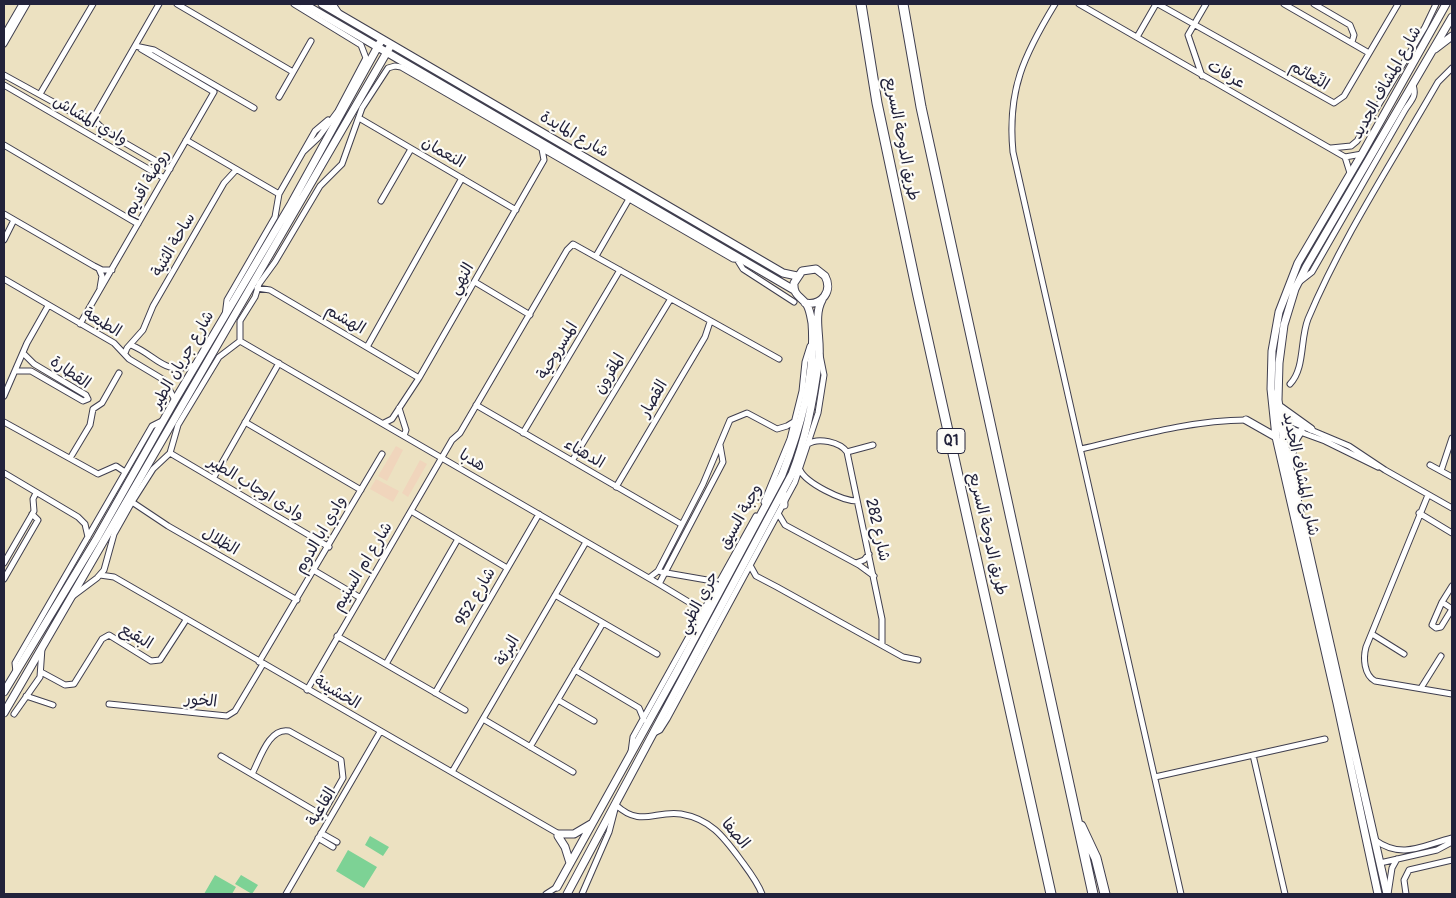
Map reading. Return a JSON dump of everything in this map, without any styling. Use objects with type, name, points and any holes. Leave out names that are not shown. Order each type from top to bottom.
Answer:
[{"type":"highway","name":"طريق الدوحة السريع","points":[[860,4],[877,103],[918,296],[1050,894]]},
{"type":"highway","name":"طريق الدوحة السريع","points":[[903,4],[921,107],[941,202],[1093,894]]},
{"type":"highway","points":[[1077,818],[1092,846],[1105,894]]},
{"type":"street","points":[[4,36],[22,4]]},
{"type":"street","points":[[4,44],[27,4]]},
{"type":"street","points":[[40,94],[93,4]]},
{"type":"street","points":[[93,119],[159,4]]},
{"type":"street","points":[[177,4],[293,72]]},
{"type":"street","points":[[225,316],[227,300],[274,220],[279,194],[303,152],[318,138],[333,117],[366,58],[361,45],[294,4]]},
{"type":"street","name":"شارع المايدة","points":[[304,4],[742,261]]},
{"type":"street","name":"شارع المايدة","points":[[322,4],[783,273],[796,276]]},
{"type":"street","name":"شارع المايدة","points":[[333,4],[340,13]]},
{"type":"street","points":[[1055,4],[1032,43],[1020,69],[1012,113],[1012,142],[1016,172],[1081,449],[1181,894]]},
{"type":"street","name":"عرفات","points":[[1080,4],[1345,157]]},
{"type":"street","points":[[1137,37],[1157,4]]},
{"type":"street","name":"النًعائم","points":[[1157,4],[1330,102],[1341,99],[1398,4]]},
{"type":"street","points":[[1202,76],[1188,35],[1206,4]]},
{"type":"street","points":[[1284,4],[1369,53]]},
{"type":"street","points":[[1314,4],[1350,25],[1354,32],[1352,42]]},
{"type":"street","name":"شارع المشاف الجديد","points":[[1330,148],[1355,144],[1431,17],[1436,4]]},
{"type":"street","name":"شارع المشاف الجديد","points":[[1378,894],[1337,703],[1276,437],[1271,401],[1271,363],[1279,312],[1298,263],[1349,177],[1446,4]]},
{"type":"street","points":[[1439,16],[1451,21]]},
{"type":"street","name":"شارع المشاف الجديد","points":[[1387,894],[1289,464],[1279,406],[1278,376],[1281,338],[1287,313],[1298,283],[1344,201],[1451,21]]},
{"type":"street","points":[[1433,51],[1452,36]]},
{"type":"street","name":"شارع جريان الطير","points":[[4,692],[43,620],[97,538],[195,365],[308,174],[382,39]]},
{"type":"street","points":[[279,97],[311,41]]},
{"type":"street","name":"شارع جريان الطير","points":[[4,714],[192,390],[242,311],[391,44]]},
{"type":"street","points":[[135,46],[141,49],[154,50],[254,108]]},
{"type":"street","name":"روضة اقديم","points":[[80,324],[214,92],[141,49]]},
{"type":"street","name":"شارع المايدة","points":[[383,73],[391,66],[401,67],[629,199],[794,290]]},
{"type":"street","points":[[358,75],[366,68]]},
{"type":"street","points":[[1290,384],[1297,374],[1306,325],[1332,268],[1438,82],[1452,68]]},
{"type":"street","name":"شارع جريان الطير","points":[[70,598],[100,575],[107,564],[114,534],[132,502],[153,469],[170,453],[178,426],[219,357],[240,341],[242,311],[254,299],[257,288],[320,186],[342,164],[362,108],[383,73]]},
{"type":"street","points":[[4,75],[75,114],[93,119],[106,132],[170,169]]},
{"type":"street","points":[[1394,80],[1401,85]]},
{"type":"street","name":"وادي المشاش","points":[[4,85],[164,178]]},
{"type":"street","points":[[1298,283],[1312,272],[1406,107],[1414,98],[1413,85]]},
{"type":"street","points":[[362,108],[363,93]]},
{"type":"street","points":[[468,99],[473,109]]},
{"type":"street","name":"النعمان","points":[[359,118],[516,210]]},
{"type":"street","points":[[186,140],[279,194]]},
{"type":"street","points":[[4,145],[138,224]]},
{"type":"street","points":[[542,148],[544,160],[554,156]]},
{"type":"street","points":[[381,201],[411,149]]},
{"type":"street","points":[[1349,177],[1350,168],[1345,157],[1362,154]]},
{"type":"street","name":"النهي","points":[[392,419],[419,378],[544,160]]},
{"type":"street","points":[[569,164],[579,164]]},
{"type":"street","points":[[1344,201],[1358,172],[1356,164]]},
{"type":"street","name":"ساحة الثنية","points":[[125,353],[139,336],[153,306],[224,184],[236,170]]},
{"type":"street","points":[[367,347],[462,178]]},
{"type":"street","points":[[629,199],[596,256],[670,300],[779,359]]},
{"type":"street","points":[[4,214],[100,269],[112,270]]},
{"type":"street","points":[[4,240],[14,220]]},
{"type":"street","name":"شارع ام السنيم","points":[[307,690],[441,458],[452,440],[460,433],[569,247],[576,244],[596,256]]},
{"type":"street","name":"شارع المايدة","points":[[742,261],[743,268],[794,302]]},
{"type":"street","points":[[100,269],[102,276],[101,290]]},
{"type":"street","points":[[809,269],[823,273],[829,287],[822,300],[814,303],[799,299],[794,290],[796,276],[809,269]]},
{"type":"street","name":"المسروحية","points":[[523,433],[620,270]]},
{"type":"street","name":"الطبعة","points":[[4,279],[114,343],[164,380],[175,400]]},
{"type":"street","points":[[475,282],[530,315]]},
{"type":"street","name":"الهشم","points":[[257,288],[270,290],[419,378]]},
{"type":"street","name":"المقرون","points":[[572,462],[670,300]]},
{"type":"street","name":"جري الظبي","points":[[567,894],[794,469],[809,421],[820,354],[818,312],[822,300]]},
{"type":"street","name":"جري الظبي","points":[[546,894],[557,887],[678,669],[782,475],[795,443],[801,418],[812,341],[810,316],[805,302]]},
{"type":"street","points":[[4,396],[23,353],[48,306]]},
{"type":"street","name":"القصار","points":[[616,487],[705,336],[710,322]]},
{"type":"street","name":"ساحة الثنية","points":[[139,336],[139,349]]},
{"type":"street","name":"هدبا","points":[[240,341],[649,578],[692,604],[701,615]]},
{"type":"street","name":"وجبة السيق","points":[[631,753],[633,737],[652,707],[763,504],[781,464],[796,421],[802,391],[804,367],[812,341]]},
{"type":"street","name":"الطبعة","points":[[131,345],[173,369],[182,370],[195,365]]},
{"type":"street","name":"القطارة","points":[[15,371],[31,371],[83,401],[87,400],[86,395],[34,364],[23,353]]},
{"type":"street","points":[[653,733],[660,730],[665,723],[779,515],[795,482],[818,414],[824,375],[820,354]]},
{"type":"street","points":[[214,477],[279,363]]},
{"type":"street","points":[[72,455],[90,425],[93,409],[100,405],[119,373]]},
{"type":"street","points":[[184,385],[192,390]]},
{"type":"street","points":[[87,400],[100,405]]},
{"type":"street","name":"الدهناء","points":[[476,405],[681,524]]},
{"type":"street","points":[[1279,406],[1312,429],[1355,449],[1385,470],[1451,507]]},
{"type":"street","points":[[399,408],[406,430],[404,436]]},
{"type":"street","points":[[659,584],[660,572],[681,524],[709,470],[730,420],[742,413],[749,414],[777,429],[796,421]]},
{"type":"street","points":[[383,423],[392,419],[394,430]]},
{"type":"street","points":[[43,620],[152,426],[164,420]]},
{"type":"street","points":[[1081,449],[1157,431],[1225,421],[1246,420],[1276,437]]},
{"type":"street","points":[[1281,421],[1312,429]]},
{"type":"street","points":[[1281,421],[1385,470]]},
{"type":"street","points":[[4,422],[98,474],[116,466],[125,472]]},
{"type":"street","points":[[246,422],[361,490]]},
{"type":"street","points":[[1289,464],[1296,439],[1301,431]]},
{"type":"street","points":[[811,432],[819,440],[841,446],[847,452],[873,445]]},
{"type":"street","points":[[1441,471],[1452,438]]},
{"type":"street","points":[[808,445],[819,440]]},
{"type":"street","points":[[649,578],[660,572],[692,521],[724,460],[720,444]]},
{"type":"street","name":"شارع 282","points":[[847,452],[883,624],[882,645]]},
{"type":"street","name":"وادى اوجاب الطير","points":[[170,453],[214,477],[328,547]]},
{"type":"street","name":"وادي ابا الدوم","points":[[280,628],[382,454]]},
{"type":"street","points":[[781,464],[782,475]]},
{"type":"street","points":[[1430,465],[1452,477]]},
{"type":"street","points":[[709,470],[716,474]]},
{"type":"street","points":[[800,470],[804,478],[843,499],[857,501]]},
{"type":"street","points":[[4,473],[85,524],[96,523]]},
{"type":"street","points":[[795,482],[804,478]]},
{"type":"street","points":[[4,563],[32,514],[36,492]]},
{"type":"street","points":[[783,492],[784,505]]},
{"type":"street","points":[[1428,495],[1364,656],[1369,677],[1375,681],[1452,694]]},
{"type":"street","name":"الظلال","points":[[132,502],[160,521],[296,600]]},
{"type":"street","points":[[411,511],[507,568]]},
{"type":"street","points":[[4,579],[38,520],[32,514]]},
{"type":"street","name":"شارع 952","points":[[435,692],[539,514]]},
{"type":"street","points":[[1420,514],[1452,533]]},
{"type":"street","points":[[779,515],[785,525],[855,563],[874,577]]},
{"type":"street","points":[[685,518],[692,521]]},
{"type":"street","points":[[85,524],[88,537]]},
{"type":"street","points":[[772,527],[785,525]]},
{"type":"street","points":[[26,526],[32,530]]},
{"type":"street","points":[[386,664],[458,539]]},
{"type":"street","name":"البرثة","points":[[452,772],[586,542]]},
{"type":"street","points":[[855,563],[864,560],[869,554]]},
{"type":"street","points":[[9,555],[15,559]]},
{"type":"street","points":[[730,563],[738,559]]},
{"type":"street","points":[[107,564],[114,577]]},
{"type":"street","points":[[751,566],[756,576],[906,659],[918,660]]},
{"type":"street","points":[[315,570],[359,597]]},
{"type":"street","points":[[660,572],[707,580]]},
{"type":"street","name":"الخشينة","points":[[100,575],[114,577],[558,835]]},
{"type":"street","points":[[730,591],[743,580],[756,576]]},
{"type":"street","points":[[1442,602],[1452,609],[1441,627],[1436,628],[1432,625],[1432,621],[1442,602],[1452,586]]},
{"type":"street","points":[[555,595],[657,654]]},
{"type":"street","points":[[692,604],[700,606],[708,604]]},
{"type":"street","name":"البقيع","points":[[41,672],[66,685],[72,685],[77,682],[104,637],[111,636],[151,661],[160,660],[186,620]]},
{"type":"street","points":[[530,747],[603,623]]},
{"type":"street","name":"الخور","points":[[108,704],[226,716],[235,711],[280,628]]},
{"type":"street","points":[[1372,634],[1404,654]]},
{"type":"street","points":[[337,636],[465,710]]},
{"type":"street","points":[[14,714],[36,684],[41,672],[42,647]]},
{"type":"street","points":[[1421,688],[1441,656]]},
{"type":"street","points":[[678,657],[678,669]]},
{"type":"street","points":[[575,670],[638,708],[644,720]]},
{"type":"street","points":[[26,696],[53,705]]},
{"type":"street","points":[[558,700],[594,721]]},
{"type":"street","points":[[638,708],[652,707]]},
{"type":"street","points":[[483,719],[573,772]]},
{"type":"street","points":[[252,774],[273,735],[280,730],[290,731],[341,760],[344,778],[322,815]]},
{"type":"street","name":"القاعية","points":[[286,894],[380,732]]},
{"type":"street","points":[[1155,777],[1325,739]]},
{"type":"street","points":[[1253,755],[1285,894]]},
{"type":"street","points":[[221,756],[329,819]]},
{"type":"street","points":[[582,894],[609,832],[615,806]]},
{"type":"street","name":"الصفا","points":[[615,806],[632,816],[644,818],[680,814],[709,823],[727,839],[762,894]]},
{"type":"street","points":[[570,863],[567,851],[558,835],[574,834],[593,822]]},
{"type":"street","points":[[319,836],[335,845]]},
{"type":"street","points":[[1375,840],[1404,852],[1452,838]]},
{"type":"street","points":[[1380,862],[1437,850],[1452,842]]},
{"type":"street","points":[[1387,894],[1392,868],[1398,859]]},
{"type":"street","points":[[1406,894],[1404,880],[1409,870],[1450,861],[1452,867]]},
{"type":"shaded area","points":[[396,446],[403,450],[387,481],[378,476]]},
{"type":"shaded area","points":[[420,460],[427,464],[408,497],[402,493]]},
{"type":"shaded area","points":[[376,479],[399,491],[393,502],[370,489]]},
{"type":"green space","points":[[370,836],[389,847],[383,856],[365,845]]},
{"type":"green space","points":[[348,850],[377,867],[364,888],[336,871]]},
{"type":"green space","points":[[215,875],[236,887],[232,894],[204,894]]},
{"type":"green space","points":[[241,875],[258,885],[252,894],[235,884]]}]
